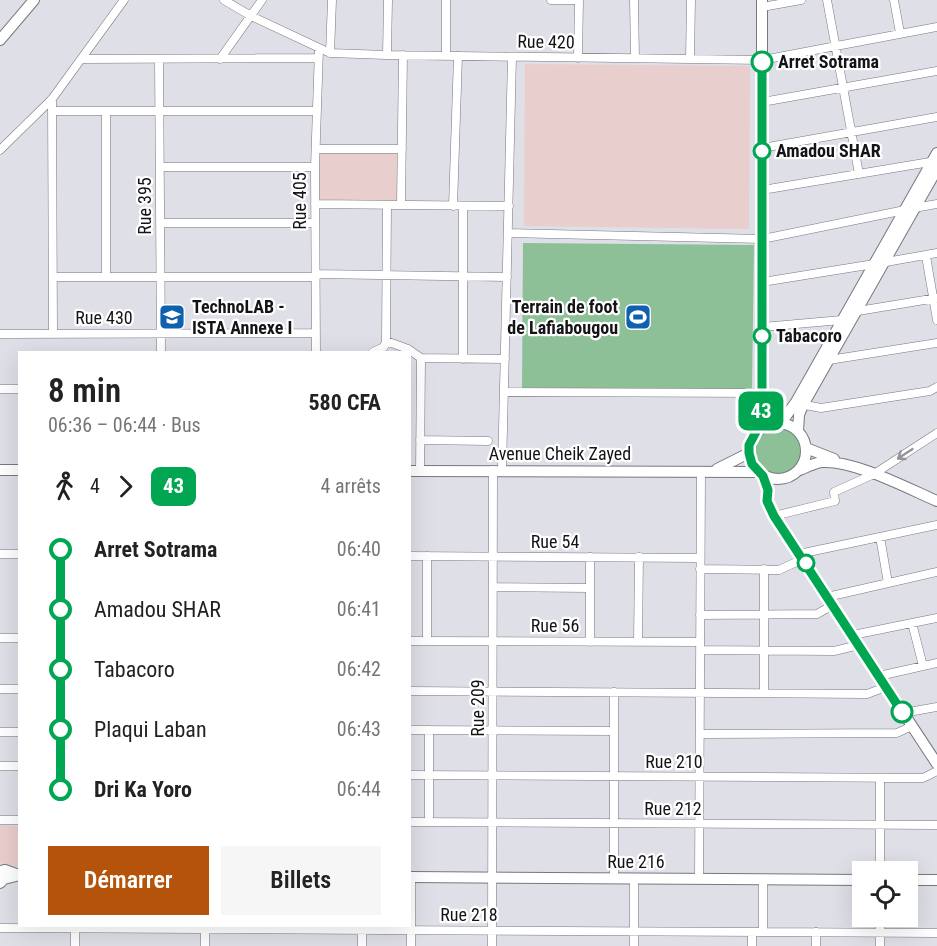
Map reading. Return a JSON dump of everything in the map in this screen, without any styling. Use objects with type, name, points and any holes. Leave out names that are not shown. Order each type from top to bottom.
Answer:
[{"type":"street","points":[[0,40],[34,0]]},
{"type":"street","points":[[0,150],[52,99],[124,0]]},
{"type":"street","name":"Rue 420","points":[[224,0],[251,16],[330,53],[403,56],[762,60],[937,27]]},
{"type":"street","points":[[220,58],[262,0]]},
{"type":"street","points":[[330,53],[332,0]]},
{"type":"street","points":[[387,55],[388,0]]},
{"type":"street","points":[[446,0],[446,56]]},
{"type":"street","points":[[551,0],[579,0],[578,58]]},
{"type":"street","points":[[634,0],[635,58]]},
{"type":"street","points":[[690,59],[691,0]]},
{"type":"street","points":[[801,0],[762,3],[762,399],[757,430],[749,445],[749,453],[752,464],[768,490],[767,501],[774,516],[935,759]]},
{"type":"street","points":[[828,0],[859,174]]},
{"type":"street","points":[[894,0],[900,33]]},
{"type":"street","name":"Rue 405","points":[[316,351],[315,167],[319,49]]},
{"type":"street","points":[[401,205],[403,56]]},
{"type":"street","points":[[453,206],[458,56]]},
{"type":"street","name":"Rue 209","points":[[492,946],[493,557],[504,392],[512,57]]},
{"type":"street","points":[[82,59],[318,58]]},
{"type":"street","name":"Rue 395","points":[[159,59],[161,351]]},
{"type":"street","points":[[762,102],[937,70]]},
{"type":"street","points":[[52,99],[53,333]]},
{"type":"street","points":[[52,111],[316,111]]},
{"type":"street","points":[[106,111],[106,277]]},
{"type":"street","points":[[762,148],[937,117]]},
{"type":"street","points":[[316,148],[402,149]]},
{"type":"street","points":[[762,190],[936,161]]},
{"type":"street","points":[[779,423],[800,404],[829,360],[854,309],[936,161]]},
{"type":"street","points":[[160,167],[315,167]]},
{"type":"street","points":[[315,204],[509,206]]},
{"type":"street","points":[[508,233],[762,239],[937,204]]},
{"type":"street","points":[[378,351],[386,341],[387,205]]},
{"type":"street","points":[[463,206],[463,359]]},
{"type":"street","points":[[160,223],[315,223]]},
{"type":"street","points":[[762,282],[937,253]]},
{"type":"street","points":[[926,255],[937,320]]},
{"type":"street","points":[[53,277],[316,275],[507,277]]},
{"type":"street","points":[[798,431],[800,404],[842,320],[854,309],[935,298]]},
{"type":"street","points":[[762,327],[842,320]]},
{"type":"street","name":"Rue 430","points":[[0,334],[316,333]]},
{"type":"street","points":[[386,341],[408,348],[421,358],[505,359]]},
{"type":"street","points":[[829,360],[937,343]]},
{"type":"street","points":[[415,471],[420,440],[421,358]]},
{"type":"street","points":[[411,371],[421,371]]},
{"type":"street","points":[[800,404],[821,408],[930,391],[937,387]]},
{"type":"street","points":[[0,389],[18,389]]},
{"type":"street","points":[[504,392],[762,399]]},
{"type":"street","points":[[762,399],[779,423]]},
{"type":"street","points":[[757,430],[770,423],[779,423],[798,431],[804,439],[806,448],[805,460],[800,470]]},
{"type":"street","points":[[774,516],[835,501],[834,492],[937,433]]},
{"type":"street","points":[[420,440],[488,441]]},
{"type":"street","points":[[806,448],[937,501]]},
{"type":"street","name":"Avenue Cheik Zayed","points":[[705,471],[727,466],[749,453]]},
{"type":"street","points":[[768,490],[777,480],[819,462],[834,462],[869,473]]},
{"type":"street","points":[[0,470],[18,470]]},
{"type":"street","name":"Avenue Cheik Zayed","points":[[415,471],[705,471],[760,474]]},
{"type":"street","points":[[699,879],[700,558],[705,471]]},
{"type":"street","points":[[760,474],[777,480]]},
{"type":"street","points":[[700,569],[779,570],[801,557],[937,525]]},
{"type":"street","points":[[880,537],[888,583]]},
{"type":"street","points":[[0,554],[18,554]]},
{"type":"street","name":"Rue 54","points":[[411,556],[700,558]]},
{"type":"street","points":[[427,556],[427,641]]},
{"type":"street","points":[[590,557],[590,642]]},
{"type":"street","points":[[638,642],[639,557]]},
{"type":"street","points":[[764,569],[764,693]]},
{"type":"street","points":[[700,615],[817,614],[830,601],[888,583],[937,572]]},
{"type":"street","points":[[493,587],[590,588]]},
{"type":"street","name":"Rue 56","points":[[411,640],[638,642],[764,650],[834,651],[856,640],[937,618]]},
{"type":"street","points":[[912,623],[923,666]]},
{"type":"street","points":[[0,638],[18,638]]},
{"type":"street","points":[[879,676],[937,663]]},
{"type":"street","points":[[411,691],[867,694],[886,687]]},
{"type":"street","points":[[0,689],[18,689]]},
{"type":"street","points":[[614,692],[614,878]]},
{"type":"street","points":[[903,713],[937,707]]},
{"type":"street","points":[[700,734],[897,733],[912,726]]},
{"type":"street","points":[[411,730],[614,731]]},
{"type":"street","points":[[429,730],[429,822]]},
{"type":"street","points":[[0,732],[18,732]]},
{"type":"street","points":[[0,766],[18,766]]},
{"type":"street","name":"Rue 210","points":[[411,775],[922,778],[937,771]]},
{"type":"street","points":[[880,778],[880,861]]},
{"type":"street","points":[[0,820],[18,820]]},
{"type":"street","name":"Rue 212","points":[[411,822],[937,825]]},
{"type":"street","points":[[0,871],[5,870],[18,874]]},
{"type":"street","points":[[0,883],[4,879],[18,876]]},
{"type":"street","name":"Rue 216","points":[[411,877],[852,880]]},
{"type":"street","points":[[634,878],[634,946]]},
{"type":"street","points":[[763,879],[763,932]]},
{"type":"street","points":[[918,880],[937,880]]},
{"type":"street","points":[[75,927],[75,946]]},
{"type":"street","points":[[205,927],[205,946]]},
{"type":"street","name":"Rue 218","points":[[0,928],[205,927],[937,933]]},
{"type":"street","points":[[411,927],[411,946]]},
{"type":"street","points":[[880,927],[880,946]]},
{"type":"street","points":[[362,928],[362,946]]},
{"type":"street","points":[[752,932],[752,946]]},
{"type":"street","points":[[816,932],[816,946]]},
{"type":"shaded area","points":[[525,64],[750,66],[749,229],[524,226]]},
{"type":"shaded area","points":[[318,151],[400,151],[400,203],[319,203]]},
{"type":"shaded area","points":[[0,825],[18,826],[18,867],[0,863]]},
{"type":"green space","name":"Terrain de foot de Lafiabougou","points":[[523,243],[754,245],[752,390],[522,388]]},
{"type":"green space","points":[[778,428],[794,435],[801,451],[794,467],[778,474],[762,467],[755,451],[762,435]]},
{"type":"bus line","name":"43","points":[[762,62],[762,404],[757,430],[749,445],[749,453],[752,464],[763,476],[768,490],[767,501],[774,516],[902,712]]},
{"type":"place","name":"Arret Sotrama","points":[[762,62]]},
{"type":"place","name":"Amadou SHAR","points":[[762,151]]},
{"type":"place","name":"TechnoLAB - ISTA Annexe I","points":[[172,317]]},
{"type":"place","name":"Terrain de foot de Lafiabougou","points":[[638,317]]},
{"type":"place","name":"Tabacoro","points":[[762,336]]}]
